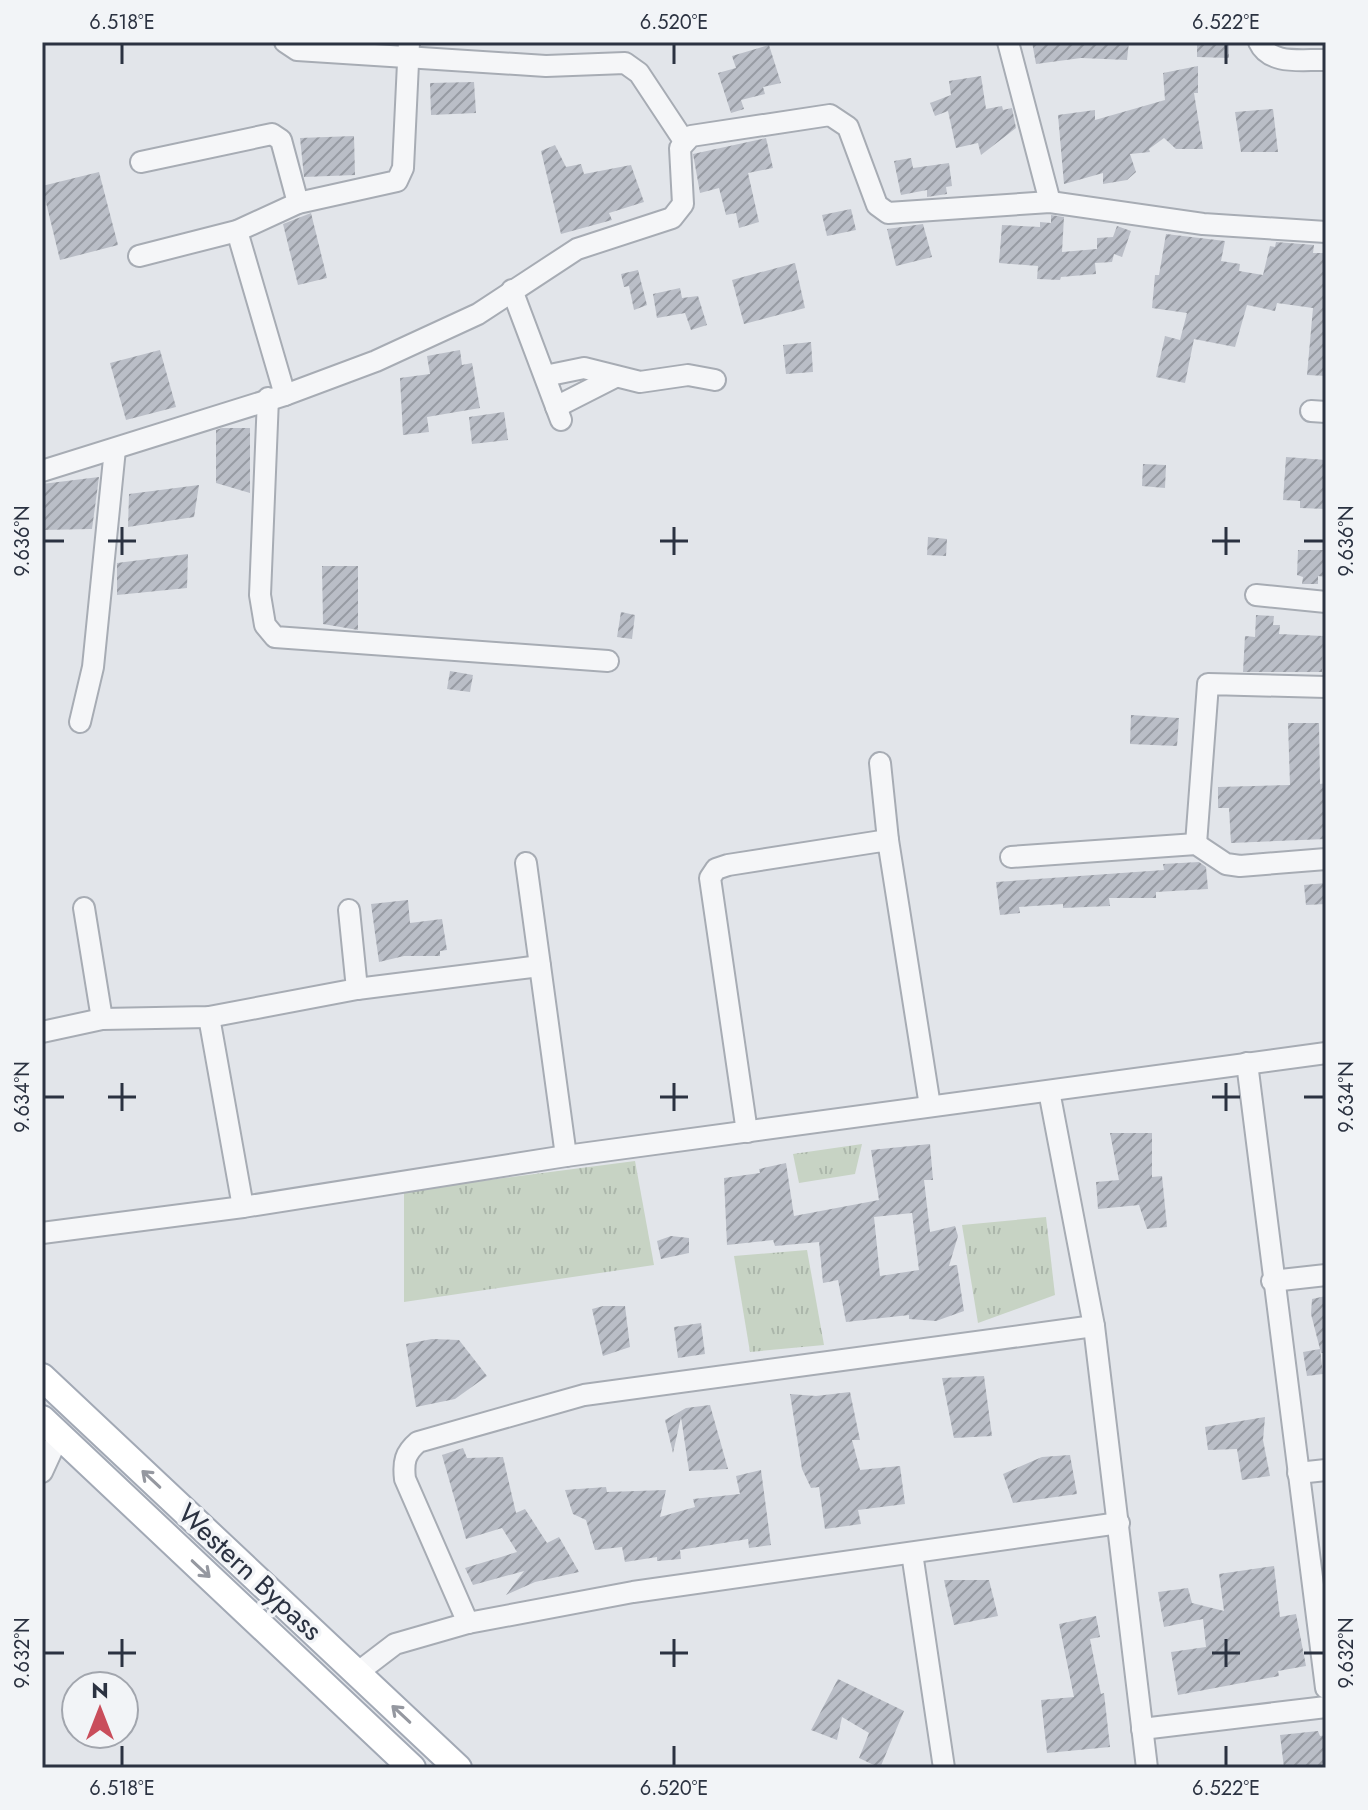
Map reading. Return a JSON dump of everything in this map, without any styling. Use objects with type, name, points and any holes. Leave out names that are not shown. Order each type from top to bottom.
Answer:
[{"type":"main road","name":"Western Bypass","points":[[42,1377],[458,1768]]},
{"type":"main road","name":"Western Bypass","points":[[50,1427],[412,1768]]},
{"type":"street","points":[[285,42],[297,50],[409,49],[546,66],[625,63],[639,73],[684,141]]},
{"type":"street","points":[[1008,42],[1050,202]]},
{"type":"street","points":[[1259,42],[1263,50],[1279,59],[1326,60]]},
{"type":"street","points":[[139,256],[237,231],[298,203],[388,183],[401,176],[409,49]]},
{"type":"street","points":[[42,471],[277,396],[402,349],[478,314],[577,249],[672,218],[679,213],[683,204],[680,148],[691,136],[830,115],[848,127],[877,205],[888,213],[1050,202],[1203,224],[1326,232]]},
{"type":"street","points":[[141,162],[272,134],[281,140],[298,203]]},
{"type":"street","points":[[237,231],[277,396],[260,595],[265,625],[275,637],[608,661]]},
{"type":"street","points":[[512,290],[558,413],[615,377]]},
{"type":"street","points":[[545,376],[584,368],[640,382],[688,375],[715,380]]},
{"type":"street","points":[[80,722],[93,667],[115,449]]},
{"type":"street","points":[[1256,595],[1326,602]]},
{"type":"street","points":[[1196,844],[1208,684],[1326,687]]},
{"type":"street","points":[[880,763],[888,840],[930,1106]]},
{"type":"street","points":[[747,1132],[710,878],[716,869],[728,865],[888,840]]},
{"type":"street","points":[[1011,857],[1196,844],[1226,864],[1240,866],[1326,859]]},
{"type":"street","points":[[526,863],[566,1156]]},
{"type":"street","points":[[84,908],[102,1019]]},
{"type":"street","points":[[349,910],[357,989]]},
{"type":"street","points":[[42,1032],[102,1019],[209,1017],[357,989],[540,966]]},
{"type":"street","points":[[209,1017],[243,1207]]},
{"type":"street","points":[[42,1233],[243,1207],[566,1156],[1326,1053]]},
{"type":"street","points":[[1247,1063],[1272,1281],[1326,1688]]},
{"type":"street","points":[[1049,1091],[1094,1326],[1147,1768]]},
{"type":"street","points":[[1272,1281],[1326,1275]]},
{"type":"street","points":[[468,1623],[405,1479],[403,1465],[407,1451],[418,1442],[584,1395],[1094,1326]]},
{"type":"street","points":[[42,1472],[50,1427]]},
{"type":"street","points":[[1298,1473],[1326,1470]]},
{"type":"street","points":[[357,1673],[395,1644],[468,1623],[633,1592],[1119,1523]]},
{"type":"street","points":[[912,1553],[944,1768]]},
{"type":"street","points":[[1142,1729],[1326,1707]]},
{"type":"green space","points":[[862,1144],[855,1174],[799,1183],[793,1154]]},
{"type":"green space","points":[[635,1161],[654,1265],[404,1302],[404,1191]]},
{"type":"green space","points":[[1046,1217],[1055,1295],[978,1323],[962,1225]]},
{"type":"green space","points":[[807,1250],[824,1345],[750,1352],[734,1256]]},
{"type":"building","points":[[1032,42],[1129,42],[1127,60],[1081,58],[1036,64]]},
{"type":"building","points":[[1197,42],[1229,42],[1229,58],[1197,57]]},
{"type":"building","points":[[769,45],[781,83],[763,87],[765,94],[741,100],[744,109],[731,113],[718,73],[736,68],[732,56]]},
{"type":"building","points":[[1198,66],[1198,93],[1194,93],[1203,149],[1176,149],[1164,138],[1149,149],[1150,152],[1130,154],[1136,172],[1127,180],[1103,184],[1103,173],[1064,184],[1058,115],[1095,110],[1095,120],[1165,100],[1163,73]]},
{"type":"building","points":[[981,76],[986,109],[1012,108],[1016,128],[981,155],[978,143],[956,148],[948,111],[935,116],[930,103],[951,95],[949,81]]},
{"type":"building","points":[[474,82],[476,113],[431,115],[430,83]]},
{"type":"building","points":[[1273,109],[1278,152],[1241,152],[1235,112]]},
{"type":"building","points":[[354,136],[355,175],[304,177],[300,138]]},
{"type":"building","points":[[766,138],[773,168],[748,173],[759,222],[739,228],[736,213],[726,215],[719,188],[700,193],[693,154]]},
{"type":"building","points":[[555,145],[566,167],[581,164],[584,174],[631,165],[644,202],[609,213],[612,220],[561,234],[541,151]]},
{"type":"building","points":[[911,158],[913,168],[949,163],[952,186],[946,187],[947,194],[927,197],[927,190],[901,195],[894,161]]},
{"type":"building","points":[[99,172],[118,245],[60,260],[42,186]]},
{"type":"building","points":[[851,209],[856,230],[827,236],[822,215]]},
{"type":"building","points":[[311,213],[327,278],[298,285],[283,224]]},
{"type":"building","points":[[1051,215],[1064,217],[1062,252],[1097,249],[1097,238],[1113,237],[1117,226],[1131,231],[1122,257],[1114,254],[1112,262],[1095,263],[1096,274],[1061,277],[1060,280],[1037,279],[1038,266],[999,263],[1002,225],[1040,227],[1040,222],[1051,223]]},
{"type":"building","points":[[923,224],[932,257],[896,266],[887,229]]},
{"type":"building","points":[[1166,234],[1225,241],[1221,261],[1240,264],[1239,271],[1263,275],[1270,246],[1275,247],[1276,242],[1314,245],[1313,253],[1326,253],[1326,376],[1307,375],[1313,308],[1277,303],[1275,311],[1247,305],[1235,347],[1194,339],[1185,383],[1156,377],[1165,336],[1180,340],[1187,313],[1152,308],[1155,275],[1159,275]]},
{"type":"building","points":[[795,263],[805,308],[744,324],[732,280]]},
{"type":"building","points":[[638,270],[647,305],[634,310],[629,286],[624,287],[621,274]]},
{"type":"building","points":[[680,288],[682,298],[698,296],[707,325],[691,330],[685,313],[657,318],[653,294]]},
{"type":"building","points":[[811,342],[813,372],[786,374],[783,345]]},
{"type":"building","points":[[160,350],[176,407],[126,420],[110,363]]},
{"type":"building","points":[[460,350],[462,365],[472,363],[480,408],[427,417],[429,432],[403,435],[400,378],[430,374],[427,356]]},
{"type":"building","points":[[504,412],[508,440],[472,444],[469,417]]},
{"type":"building","points":[[250,428],[250,493],[216,483],[216,430]]},
{"type":"building","points":[[1286,457],[1326,460],[1326,509],[1300,508],[1300,501],[1283,500]]},
{"type":"building","points":[[1143,464],[1166,465],[1165,488],[1142,486]]},
{"type":"building","points":[[99,477],[92,529],[42,530],[42,484]]},
{"type":"building","points":[[199,485],[194,517],[128,527],[129,494]]},
{"type":"building","points":[[928,537],[947,539],[946,556],[927,555]]},
{"type":"building","points":[[1298,550],[1326,550],[1326,577],[1318,576],[1318,584],[1302,584],[1303,577],[1297,575]]},
{"type":"building","points":[[188,554],[187,588],[117,595],[117,563]]},
{"type":"building","points":[[322,566],[358,566],[358,630],[323,624]]},
{"type":"building","points":[[621,612],[635,615],[632,639],[617,637]]},
{"type":"building","points":[[1256,615],[1274,616],[1273,625],[1280,625],[1279,634],[1323,636],[1322,672],[1243,672],[1245,636],[1255,637]]},
{"type":"building","points":[[450,671],[473,675],[470,692],[447,689]]},
{"type":"building","points":[[1131,715],[1179,718],[1177,746],[1130,744]]},
{"type":"building","points":[[1288,723],[1319,723],[1320,784],[1326,783],[1326,839],[1231,843],[1229,808],[1218,808],[1218,787],[1290,785]]},
{"type":"building","points":[[1199,862],[1206,867],[1208,889],[1156,892],[1156,898],[1109,898],[1110,906],[1063,908],[1063,904],[1019,907],[1020,913],[1000,915],[996,882],[1164,870],[1163,864]]},
{"type":"building","points":[[1326,883],[1326,904],[1306,905],[1304,885]]},
{"type":"building","points":[[408,900],[410,923],[442,919],[447,950],[440,951],[440,956],[404,956],[379,962],[371,904]]},
{"type":"building","points":[[1110,1133],[1152,1133],[1152,1177],[1162,1176],[1167,1227],[1147,1229],[1139,1205],[1098,1209],[1096,1182],[1119,1180]]},
{"type":"building","points":[[930,1144],[933,1180],[924,1180],[930,1232],[955,1226],[958,1236],[949,1266],[957,1265],[964,1311],[936,1321],[909,1319],[909,1315],[846,1322],[838,1280],[823,1283],[819,1242],[775,1246],[773,1240],[727,1245],[724,1178],[760,1173],[759,1169],[786,1163],[794,1216],[879,1200],[871,1150]],"holes":[[[912,1213],[919,1270],[880,1276],[874,1217]]]},
{"type":"building","points":[[671,1236],[689,1238],[689,1253],[661,1259],[657,1241]]},
{"type":"building","points":[[1326,1296],[1326,1353],[1321,1353],[1311,1314],[1312,1299]]},
{"type":"building","points":[[625,1306],[630,1347],[603,1356],[592,1309]]},
{"type":"building","points":[[701,1323],[705,1354],[678,1358],[674,1327]]},
{"type":"building","points":[[432,1339],[459,1340],[487,1376],[455,1399],[416,1407],[406,1344]]},
{"type":"building","points":[[1320,1349],[1323,1374],[1307,1376],[1303,1352]]},
{"type":"building","points":[[984,1376],[992,1436],[954,1438],[942,1378]]},
{"type":"building","points":[[850,1392],[860,1440],[852,1440],[860,1470],[900,1466],[905,1504],[858,1510],[861,1524],[825,1529],[819,1487],[811,1488],[802,1469],[790,1394],[816,1396]]},
{"type":"building","points":[[710,1405],[728,1469],[689,1471],[681,1417],[673,1453],[665,1420],[686,1408]]},
{"type":"building","points":[[1265,1417],[1263,1440],[1270,1476],[1242,1480],[1237,1449],[1208,1450],[1205,1427]]},
{"type":"building","points":[[463,1448],[467,1458],[503,1457],[516,1513],[525,1509],[547,1543],[559,1537],[579,1572],[535,1582],[506,1595],[524,1571],[473,1585],[465,1568],[517,1552],[502,1528],[466,1539],[442,1455]]},
{"type":"building","points":[[1070,1455],[1077,1494],[1013,1503],[1003,1474],[1042,1457]]},
{"type":"building","points":[[761,1470],[771,1545],[749,1548],[748,1539],[680,1550],[681,1559],[657,1561],[657,1557],[625,1562],[622,1547],[595,1550],[586,1520],[573,1514],[565,1490],[606,1487],[607,1492],[666,1490],[660,1517],[695,1507],[693,1499],[740,1494],[736,1476]]},
{"type":"building","points":[[1274,1566],[1280,1617],[1296,1614],[1306,1666],[1278,1671],[1279,1676],[1178,1695],[1171,1652],[1206,1647],[1203,1619],[1164,1627],[1158,1592],[1188,1588],[1192,1603],[1224,1611],[1219,1574]]},
{"type":"building","points":[[944,1580],[989,1580],[998,1616],[954,1625]]},
{"type":"building","points":[[1096,1616],[1100,1637],[1090,1639],[1101,1694],[1104,1693],[1110,1747],[1047,1753],[1041,1700],[1074,1697],[1059,1624]]},
{"type":"building","points":[[838,1679],[904,1711],[880,1768],[859,1758],[869,1733],[842,1717],[837,1740],[811,1730]]},
{"type":"building","points":[[1318,1731],[1320,1736],[1326,1735],[1326,1765],[1284,1768],[1280,1735]]}]
